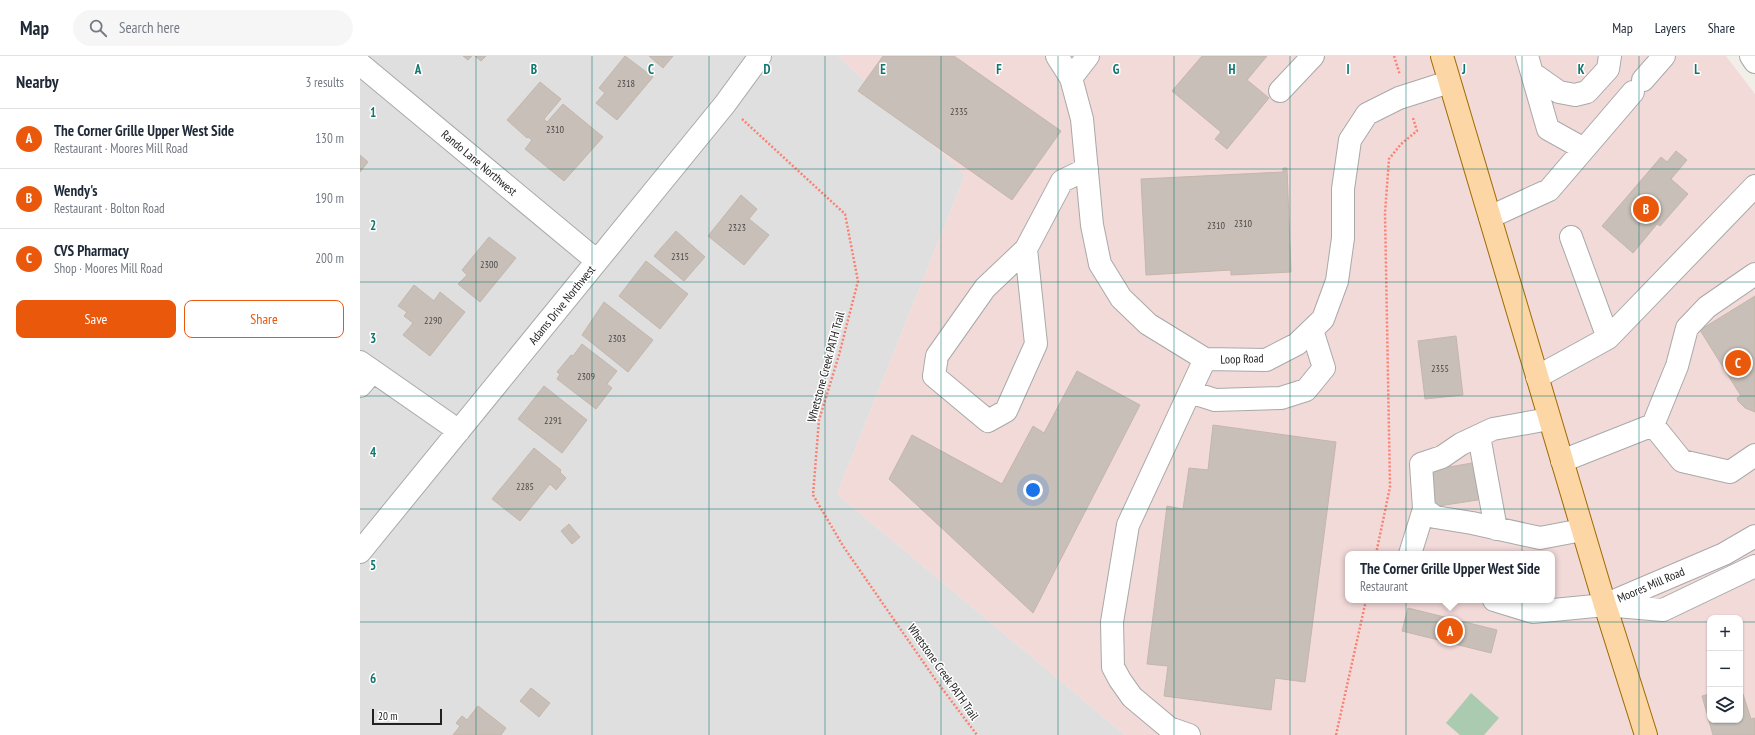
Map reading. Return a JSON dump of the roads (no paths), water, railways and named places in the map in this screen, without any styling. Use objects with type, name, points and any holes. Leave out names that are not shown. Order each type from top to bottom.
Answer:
[{"type":"main road","points":[[1442,56],[1582,530],[1646,735]]},
{"type":"street","name":"Adams Drive Northwest","points":[[360,552],[725,104],[760,56]]},
{"type":"street","name":"Loop Road","points":[[1058,56],[1071,78],[1082,119],[1092,225],[1100,264],[1121,298],[1148,324],[1204,359],[1266,360],[1298,344],[1323,319],[1337,281],[1343,238],[1343,189],[1350,140],[1367,114],[1399,98],[1449,82]]},
{"type":"street","points":[[1071,78],[1088,56]]},
{"type":"street","points":[[1280,91],[1313,56]]},
{"type":"street","points":[[1530,64],[1559,92],[1575,95],[1586,92],[1608,70],[1610,56]]},
{"type":"street","points":[[1490,217],[1548,190],[1664,56]]},
{"type":"street","points":[[1751,56],[1755,62]]},
{"type":"street","name":"Rando Lane Northwest","points":[[360,64],[598,261]]},
{"type":"street","points":[[1530,64],[1548,129],[1584,149]]},
{"type":"street","points":[[1026,249],[1036,344],[1006,411],[988,422],[934,376],[937,356],[985,288],[1026,249],[1062,181],[1087,169]]},
{"type":"street","points":[[1537,377],[1608,338],[1755,186]]},
{"type":"street","points":[[1572,237],[1608,338]]},
{"type":"street","points":[[1562,461],[1653,425],[1677,366],[1688,328],[1707,307],[1755,274]]},
{"type":"street","points":[[1190,392],[1215,400],[1281,398],[1306,390],[1324,368],[1312,330]]},
{"type":"street","points":[[1189,735],[1169,728],[1132,697],[1120,680],[1113,667],[1112,622],[1128,525],[1204,359]]},
{"type":"street","points":[[364,373],[459,431]]},
{"type":"street","points":[[1411,551],[1424,509],[1421,464],[1442,457],[1461,444],[1494,429],[1549,419]]},
{"type":"street","points":[[1653,425],[1682,461],[1730,472],[1755,454]]},
{"type":"street","points":[[1479,436],[1496,529]]},
{"type":"street","points":[[1424,509],[1435,517],[1540,538],[1582,530]]},
{"type":"street","name":"Moores Mill Road","points":[[1605,604],[1724,554],[1755,536]]},
{"type":"street","name":"Moores Mill Road","points":[[1605,604],[1663,610],[1755,566]]},
{"type":"street","points":[[1504,603],[1533,612],[1605,604]]},
{"type":"place","name":"Wendy's","points":[[1646,209]]},
{"type":"place","name":"CVS Pharmacy","points":[[1738,363]]},
{"type":"place","name":"The Corner Grille Upper West Side","points":[[1450,631]]}]
